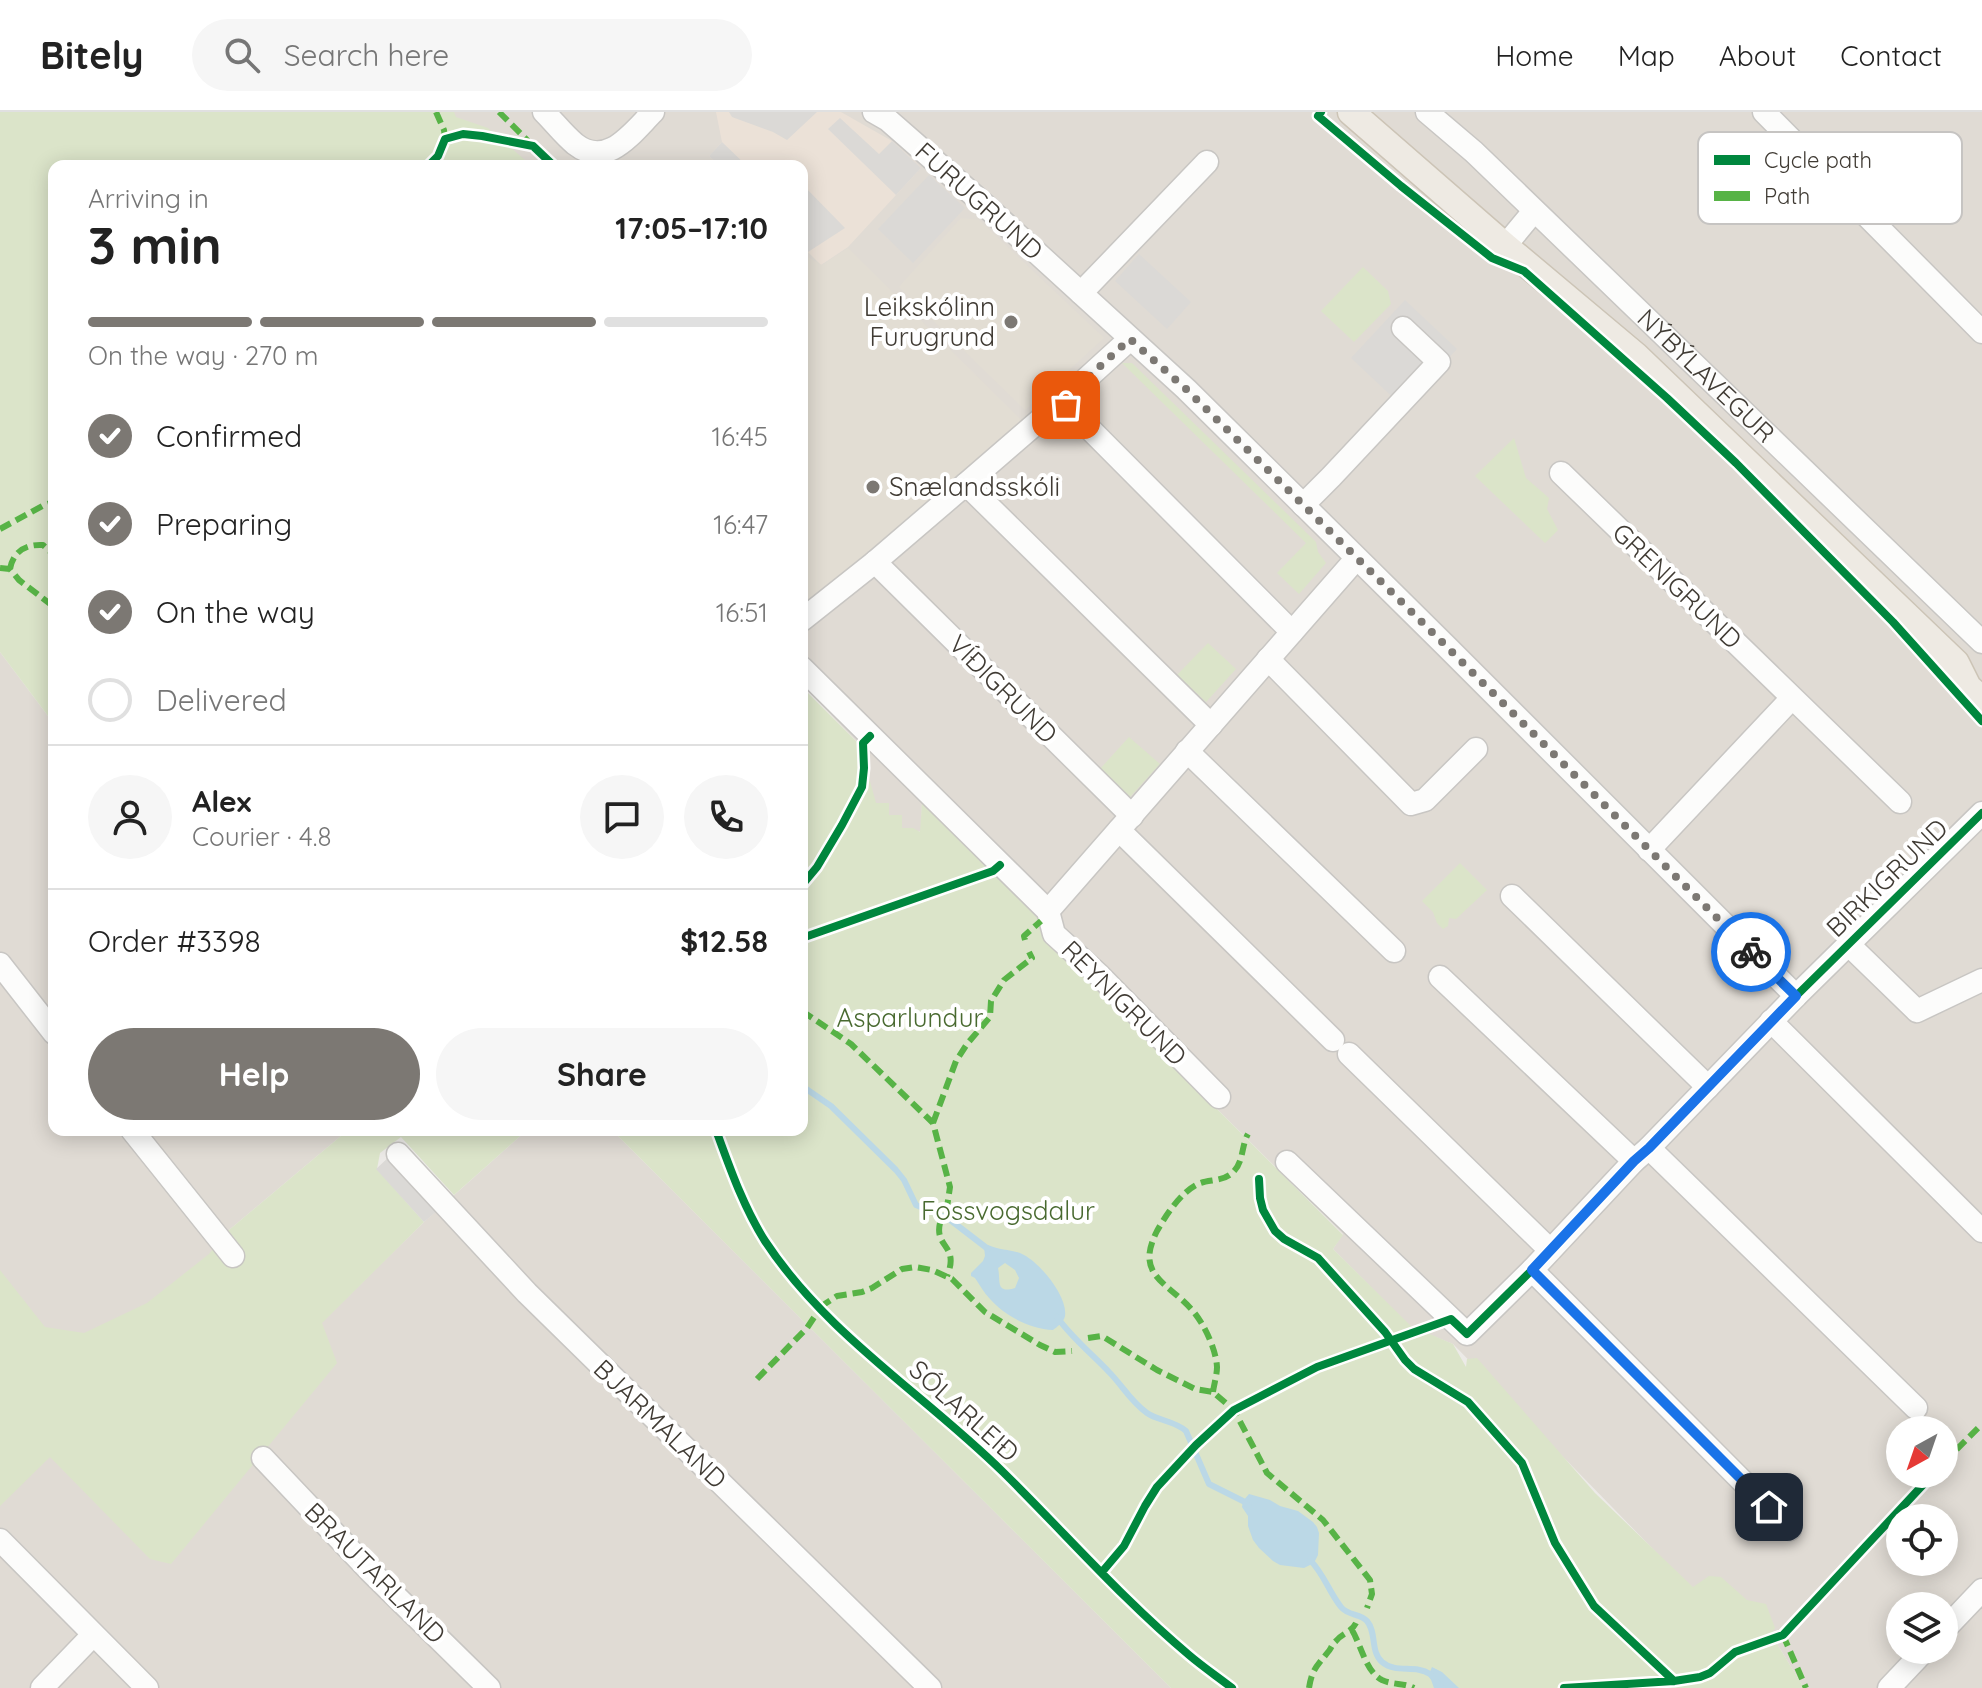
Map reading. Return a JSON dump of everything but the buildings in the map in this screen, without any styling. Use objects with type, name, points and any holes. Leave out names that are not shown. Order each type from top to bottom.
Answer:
[{"type":"main road","name":"NÝBÝLAVEGUR","points":[[1351,112],[1635,355],[1956,663],[1968,687],[1982,700]]},
{"type":"main road","name":"NÝBÝLAVEGUR","points":[[1956,663],[1982,673]]},
{"type":"street","points":[[544,112],[576,145],[595,154],[618,146],[653,112]]},
{"type":"street","name":"FURUGRUND","points":[[874,112],[912,141],[1186,389],[1796,996]]},
{"type":"street","name":"NÝBÝLAVEGUR","points":[[1427,112],[1474,152],[1982,642]]},
{"type":"street","points":[[1764,112],[1784,132]]},
{"type":"street","points":[[1081,293],[1207,162]]},
{"type":"street","points":[[1505,246],[1534,211]]},
{"type":"street","points":[[1875,224],[1982,332]]},
{"type":"street","points":[[1303,505],[1439,362],[1403,328]]},
{"type":"street","points":[[808,615],[966,484],[1130,339]]},
{"type":"street","points":[[1062,401],[1292,632]]},
{"type":"street","name":"GRENIGRUND","points":[[1561,473],[1900,802]]},
{"type":"street","points":[[966,484],[1211,725]]},
{"type":"street","name":"REYNIGRUND","points":[[1219,1097],[1099,975],[1054,934],[1048,911],[1356,559]]},
{"type":"street","name":"VÍÐIGRUND","points":[[875,562],[1125,823]]},
{"type":"street","points":[[1268,659],[1411,804],[1425,800],[1476,749]]},
{"type":"street","points":[[808,674],[1048,911]]},
{"type":"street","points":[[1649,850],[1792,698]]},
{"type":"street","points":[[1187,751],[1394,951]]},
{"type":"street","name":"BIRKIGRUND","points":[[1287,1162],[1467,1334],[1771,1021],[1982,813]]},
{"type":"street","points":[[1125,823],[1341,1047],[1550,1250]]},
{"type":"street","points":[[1512,896],[1708,1087]]},
{"type":"street","points":[[1848,944],[1917,1011],[1982,980]]},
{"type":"street","points":[[0,964],[48,1025]]},
{"type":"street","points":[[1440,977],[1641,1154],[1916,1408]]},
{"type":"street","points":[[1771,1021],[1982,1231]]},
{"type":"street","points":[[137,1136],[233,1256]]},
{"type":"street","name":"BJARMALAND","points":[[398,1154],[527,1293],[930,1688]]},
{"type":"street","points":[[1532,1270],[1790,1529]]},
{"type":"street","name":"BRAUTARLAND","points":[[263,1458],[370,1571],[489,1688]]},
{"type":"street","points":[[0,1540],[147,1688]]},
{"type":"street","points":[[1958,1615],[1982,1590]]},
{"type":"street","points":[[42,1688],[93,1635]]},
{"type":"street","points":[[1889,1688],[1912,1664]]},
{"type":"shaded area","points":[[428,112],[1982,112],[1982,1688],[1804,1688],[1771,1634],[1731,1629],[1453,1344],[1411,1327],[1333,1249],[1343,1234],[1200,1092],[922,804],[921,832],[902,828],[875,803],[860,745],[808,691],[808,160],[439,160]]},
{"type":"shaded area","points":[[716,112],[841,112],[892,141],[921,168],[848,247],[821,265],[808,252],[808,160],[713,160],[709,156],[722,142]]},
{"type":"shaded area","points":[[729,112],[817,112],[787,140],[732,117]]},
{"type":"shaded area","points":[[840,118],[879,154],[892,141],[921,168],[896,195],[828,129]]},
{"type":"shaded area","points":[[722,142],[741,160],[713,160],[709,156]]},
{"type":"shaded area","points":[[929,175],[965,208],[913,263],[878,229]]},
{"type":"shaded area","points":[[808,190],[845,228],[808,252]]},
{"type":"shaded area","name":"Leikskólinn Furugrund","points":[[961,218],[979,220],[1104,338],[1025,410],[899,287]]},
{"type":"shaded area","name":"Snælandsskóli","points":[[848,248],[1021,420],[808,603],[808,257],[822,265]]},
{"type":"shaded area","points":[[1139,254],[1191,302],[1167,329],[1115,281]]},
{"type":"shaded area","points":[[1405,300],[1457,349],[1403,407],[1351,358]]},
{"type":"shaded area","points":[[0,652],[48,716],[48,1136],[341,1136],[229,1230],[321,1323],[424,1222],[520,1136],[618,1136],[1171,1688],[0,1688]]},
{"type":"shaded area","points":[[390,1156],[438,1210],[424,1222],[376,1169]]},
{"type":"green space","points":[[0,112],[454,112],[456,117],[488,128],[525,160],[48,160],[48,716],[0,652]]},
{"type":"green space","points":[[1363,267],[1388,291],[1391,304],[1354,342],[1321,311]]},
{"type":"green space","points":[[1122,363],[1132,363],[1316,542],[1318,552],[1326,563],[1299,594],[1277,573],[1306,543]]},
{"type":"green space","points":[[1514,438],[1526,478],[1549,498],[1547,509],[1558,530],[1545,543],[1475,476]]},
{"type":"green space","points":[[1208,643],[1236,669],[1206,702],[1177,675]]},
{"type":"green space","name":"Fossvogsdalur","points":[[808,693],[860,745],[876,803],[889,803],[889,815],[902,815],[902,828],[920,832],[922,803],[1001,865],[1200,1092],[1343,1235],[1333,1249],[1411,1326],[1453,1344],[1466,1367],[1467,1359],[1477,1358],[1595,1493],[1693,1587],[1709,1576],[1721,1577],[1747,1600],[1766,1604],[1775,1628],[1771,1634],[1804,1688],[1171,1688],[618,1136],[808,1136]]},
{"type":"green space","points":[[1129,737],[1160,764],[1130,797],[1099,770]]},
{"type":"green space","points":[[1460,863],[1487,890],[1456,919],[1449,918],[1448,926],[1443,929],[1422,901]]},
{"type":"green space","points":[[341,1136],[520,1136],[454,1195],[401,1137],[380,1153],[377,1169],[424,1222],[322,1323],[337,1363],[171,1564],[150,1559],[50,1457],[0,1506],[0,1270],[45,1327],[84,1333],[147,1303],[209,1254],[229,1230]]},
{"type":"water","points":[[988,1245],[1020,1253],[1038,1266],[1062,1300],[1065,1316],[1060,1324],[1053,1330],[1036,1327],[1018,1320],[996,1305],[971,1276],[983,1261],[984,1247]],"holes":[[[1005,1263],[1015,1270],[1019,1278],[1015,1288],[1002,1288],[998,1268]]]},
{"type":"water","points":[[1249,1494],[1298,1511],[1313,1522],[1319,1533],[1318,1555],[1314,1563],[1304,1568],[1280,1565],[1259,1548],[1253,1540],[1248,1516],[1242,1507]]},
{"type":"water","points":[[1432,1667],[1459,1688],[1434,1688],[1429,1674]]},
{"type":"waterway","points":[[808,1090],[831,1106],[896,1170],[916,1205],[949,1219],[988,1249]]},
{"type":"waterway","points":[[1057,1317],[1141,1409],[1186,1431],[1209,1484],[1248,1505]]},
{"type":"waterway","points":[[1310,1560],[1341,1607],[1367,1621],[1376,1653],[1382,1662],[1393,1668],[1424,1671],[1442,1688]]},
{"type":"marked path","points":[[436,112],[445,139]]},
{"type":"marked path","points":[[499,112],[530,143]]},
{"type":"marked path","points":[[0,529],[48,504]]},
{"type":"marked path","points":[[10,569],[21,550],[43,545],[48,550]]},
{"type":"marked path","points":[[0,568],[10,569],[48,602]]},
{"type":"marked path","points":[[1025,940],[1024,936],[1041,921]]},
{"type":"marked path","points":[[933,1123],[956,1061],[990,1017],[991,1001],[1004,980],[1032,958],[1029,952]]},
{"type":"marked path","points":[[808,1015],[851,1044],[933,1123],[950,1187],[947,1207]]},
{"type":"marked path","points":[[1213,1392],[1217,1367],[1209,1337],[1193,1311],[1157,1277],[1149,1258],[1157,1231],[1174,1204],[1198,1184],[1232,1173],[1248,1134]]},
{"type":"marked path","points":[[940,1223],[940,1237],[951,1258],[947,1276]]},
{"type":"marked path","points":[[820,1307],[837,1296],[862,1292],[902,1269],[915,1267],[952,1279],[985,1312],[1040,1345],[1055,1352],[1072,1351]]},
{"type":"marked path","points":[[757,1379],[815,1316]]},
{"type":"marked path","points":[[1088,1338],[1102,1336],[1157,1370],[1195,1389],[1213,1392],[1234,1410],[1267,1473],[1323,1520],[1370,1580],[1372,1594],[1367,1608]]},
{"type":"marked path","points":[[1958,1448],[1982,1424]]},
{"type":"marked path","points":[[1309,1688],[1318,1665],[1335,1642],[1356,1623]]},
{"type":"marked path","points":[[1352,1630],[1376,1676],[1386,1682],[1414,1688]]},
{"type":"marked path","points":[[1783,1635],[1806,1688]]},
{"type":"cycle path","points":[[1321,112],[1318,116],[1492,258],[1524,271],[1667,398],[1736,463],[1893,622],[1982,721]]},
{"type":"cycle path","points":[[434,160],[445,139],[463,134],[533,146],[548,160]]},
{"type":"cycle path","points":[[808,878],[862,787],[863,743],[870,736]]},
{"type":"cycle path","points":[[1102,1572],[1124,1546],[1157,1487],[1234,1410],[1317,1367],[1451,1319],[1467,1334],[1796,996],[1982,813]]},
{"type":"cycle path","points":[[808,936],[993,871],[1000,865]]},
{"type":"cycle path","name":"SÓLARLEIÐ","points":[[718,1136],[757,1228],[817,1306],[1003,1472],[1164,1634],[1232,1688]]},
{"type":"cycle path","points":[[1259,1179],[1263,1210],[1275,1231],[1318,1258],[1385,1332],[1405,1360],[1414,1369],[1468,1402],[1522,1463],[1555,1543],[1594,1606],[1674,1681]]},
{"type":"cycle path","points":[[1564,1688],[1700,1677],[1710,1673],[1735,1652],[1783,1635],[1920,1488]]},
{"type":"way so far","points":[[1066,405],[1062,401],[1130,339],[1186,389],[1751,952]]},
{"type":"place","name":"Leikskólinn Furugrund","points":[[1011,322]]},
{"type":"place","name":"Snælandsskóli","points":[[873,487]]},
{"type":"route","points":[[1751,952],[1796,996],[1532,1270],[1769,1507]]},
{"type":"park label","name":"Asparlundur","points":[[910,1018]]}]
